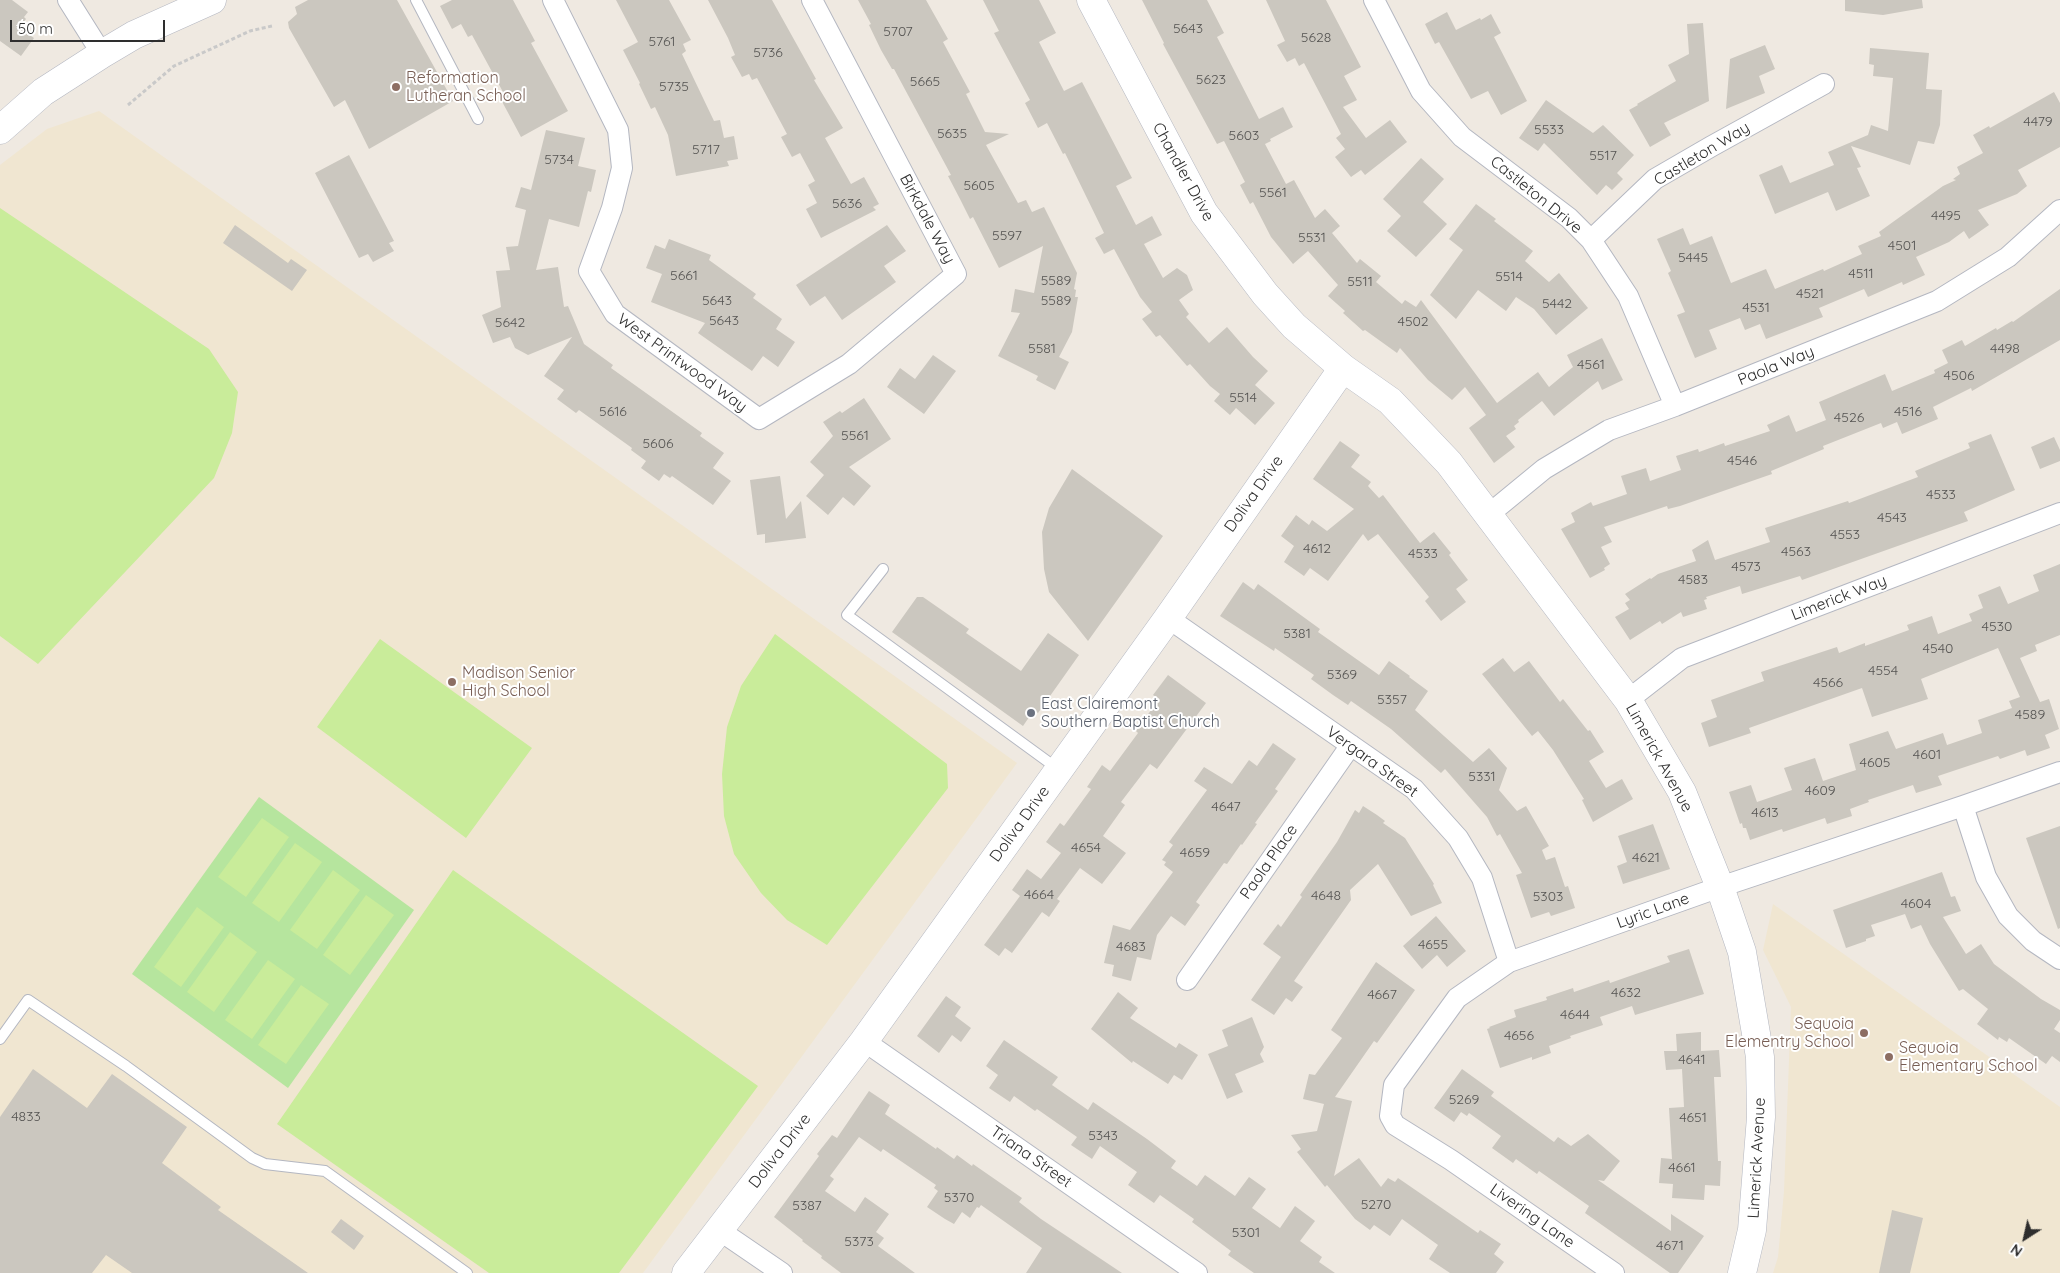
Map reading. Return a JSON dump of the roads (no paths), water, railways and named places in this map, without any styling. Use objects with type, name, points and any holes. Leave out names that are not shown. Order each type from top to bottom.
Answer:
[{"type":"main road","points":[[0,130],[43,92],[102,54],[134,35],[212,0]]},
{"type":"main road","name":"Chandler Drive","points":[[1091,0],[1204,213],[1265,294],[1294,326],[1343,368]]},
{"type":"main road","name":"Limerick Avenue","points":[[1343,368],[1390,401],[1449,463],[1628,700],[1682,792],[1720,887],[1742,952],[1760,1057],[1761,1117],[1752,1230],[1742,1273]]},
{"type":"main road","name":"Doliva Drive","points":[[686,1273],[864,1041],[1168,618],[1343,368]]},
{"type":"street","points":[[68,0],[102,54]]},
{"type":"street","name":"West Printwood Way","points":[[553,0],[618,130],[622,168],[612,208],[589,271],[615,314],[758,419]]},
{"type":"street","name":"Birkdale Way","points":[[758,419],[850,364],[956,274],[812,0]]},
{"type":"street","name":"Castleton Drive","points":[[1374,0],[1421,91],[1462,137],[1569,218],[1591,240],[1628,296],[1675,406]]},
{"type":"street","name":"Castleton Way","points":[[1591,240],[1655,180],[1824,84]]},
{"type":"street","name":"Paola Way","points":[[1488,516],[1544,469],[1610,430],[1937,302],[2008,257],[2060,210]]},
{"type":"street","name":"Limerick Way","points":[[1628,700],[1682,658],[2060,513]]},
{"type":"street","name":"Vergara Street","points":[[1168,618],[1414,789],[1458,838],[1482,878],[1509,962]]},
{"type":"street","name":"Paola Place","points":[[1187,980],[1351,745]]},
{"type":"street","name":"Lyric Lane","points":[[1451,1160],[1395,1125],[1390,1116],[1394,1085],[1457,998],[1509,962],[1720,887],[2060,772]]},
{"type":"street","points":[[1963,806],[1986,877],[2008,916],[2033,941],[2060,959]]},
{"type":"street","name":"Triana Street","points":[[864,1041],[1197,1273]]},
{"type":"street","name":"Livering Lane","points":[[1451,1160],[1614,1273]]},
{"type":"street","points":[[720,1230],[782,1273]]},
{"type":"lane","points":[[416,0],[478,119]]},
{"type":"lane","points":[[883,569],[847,615],[1059,770]]},
{"type":"lane","points":[[0,1039],[28,1000],[126,1066],[252,1158],[265,1164],[325,1171],[467,1273]]},
{"type":"place","name":"Reformation Lutheran School","points":[[396,87]]},
{"type":"place","name":"Madison Senior High School","points":[[452,682]]},
{"type":"place","name":"East Clairemont Southern Baptist Church","points":[[1031,713]]},
{"type":"place","name":"Sequoia Elementry School","points":[[1864,1033]]},
{"type":"place","name":"Sequoia Elementary School","points":[[1889,1057]]}]
